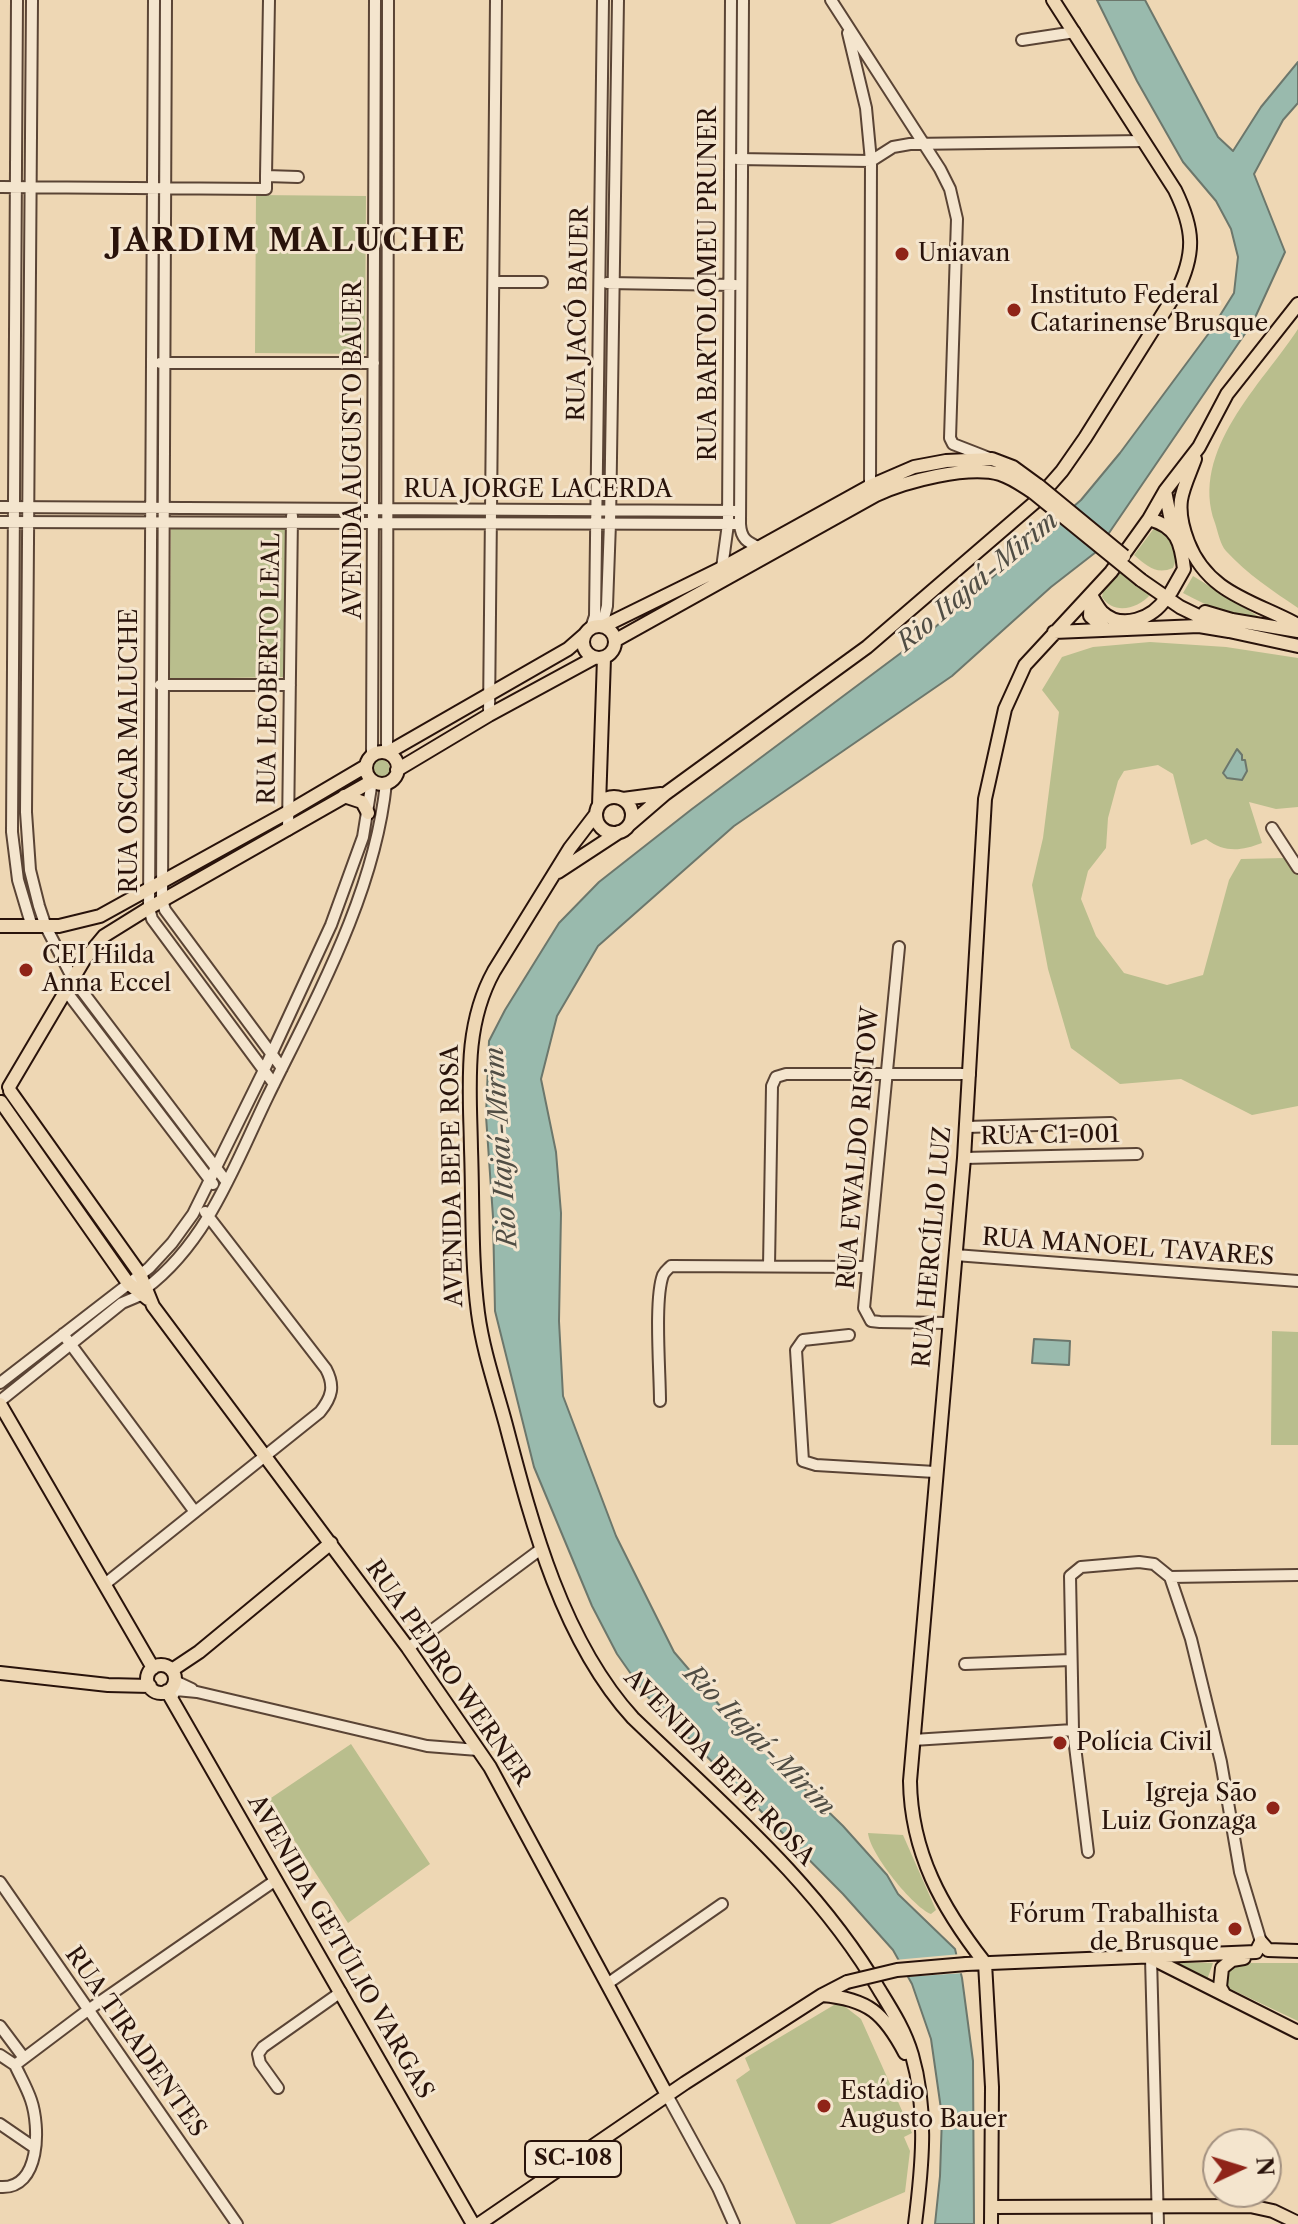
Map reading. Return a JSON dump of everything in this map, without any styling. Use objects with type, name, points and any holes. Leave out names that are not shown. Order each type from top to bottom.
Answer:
[{"type":"main road","name":"AVENIDA BEPE ROSA","points":[[556,874],[624,829],[665,794],[891,628],[1034,503],[1062,471],[1176,293],[1189,259],[1191,243],[1184,210],[1144,141],[1053,0]]},
{"type":"main road","points":[[1298,304],[1227,394],[1199,447],[1180,508],[1184,530],[1203,572],[1224,588],[1298,628]]},
{"type":"main road","name":"RUA HERCÍLIO LUZ","points":[[985,1963],[947,1912],[929,1875],[911,1813],[913,1740],[964,1158],[987,788],[1010,696],[1025,665],[1121,558],[1165,491],[1199,447]]},
{"type":"main road","points":[[0,926],[46,927],[88,921],[288,812],[369,760],[387,753],[568,649],[595,629],[722,568],[870,486],[914,467],[946,461],[992,459],[1013,467],[1036,490],[1148,580],[1229,631]]},
{"type":"main road","points":[[616,640],[876,495],[901,485],[939,476],[992,473],[1036,490]]},
{"type":"main road","points":[[1091,595],[1102,612],[1119,621],[1143,618],[1154,612],[1169,595],[1184,569],[1165,491],[1182,496]]},
{"type":"main road","points":[[1149,519],[1167,525],[1174,532]]},
{"type":"main road","points":[[1091,595],[1090,616],[1105,629]]},
{"type":"main road","points":[[1169,595],[1213,615],[1298,628]]},
{"type":"main road","points":[[1054,632],[1199,626],[1298,646]]},
{"type":"main road","points":[[397,770],[489,715],[614,649],[616,640],[612,632],[595,629]]},
{"type":"main road","points":[[595,629],[584,649],[599,658]]},
{"type":"main road","points":[[599,658],[597,810],[601,827],[610,832],[624,829],[632,814],[628,803],[608,783],[600,763]]},
{"type":"main road","points":[[145,1295],[128,1283],[1,1102],[7,1098],[6,1085],[84,960],[104,936],[344,796],[372,781],[386,783],[394,778],[397,770],[395,760],[387,753]]},
{"type":"main road","points":[[369,760],[367,774],[372,781]]},
{"type":"main road","points":[[597,810],[607,798],[665,794]]},
{"type":"main road","points":[[344,796],[362,802],[368,813]]},
{"type":"main road","name":"AVENIDA BEPE ROSA","points":[[597,810],[484,989],[474,1020],[469,1056],[475,1273],[478,1312],[489,1362],[541,1549],[592,1660],[622,1706],[794,1877],[847,1937],[898,2019],[913,2058],[919,2089],[922,2139],[915,2224]]},
{"type":"main road","points":[[6,1085],[140,1274],[145,1295]]},
{"type":"main road","points":[[59,1185],[71,1177]]},
{"type":"main road","points":[[101,1244],[113,1236]]},
{"type":"main road","name":"RUA PEDRO WERNER","points":[[145,1295],[408,1648],[478,1750],[512,1804],[667,2095]]},
{"type":"main road","points":[[0,1402],[153,1668]]},
{"type":"main road","points":[[0,1673],[108,1685],[150,1686],[159,1692],[171,1685],[199,1652],[331,1543]]},
{"type":"main road","points":[[150,1686],[148,1676],[153,1668],[163,1665],[171,1685]]},
{"type":"main road","name":"AVENIDA GETÚLIO VARGAS","points":[[171,1685],[276,1880],[476,2224]]},
{"type":"main road","points":[[991,2224],[992,2087],[985,1963],[1256,1952],[1261,1942],[1268,1950],[1298,1953]]},
{"type":"main road","points":[[1224,1994],[1220,1987],[1222,1968],[1232,1960],[1298,1953]]},
{"type":"main road","points":[[1151,1958],[1298,2032]]},
{"type":"main road","name":"SC-108","points":[[476,2224],[667,2095],[847,1982],[897,1970],[985,1963]]},
{"type":"main road","points":[[822,1995],[846,1998],[879,2012],[900,2043],[919,2089]]},
{"type":"main road","points":[[992,2207],[1258,2207],[1298,2223]]},
{"type":"street","points":[[17,0],[12,812],[15,868],[32,927]]},
{"type":"street","points":[[32,0],[26,812],[30,870],[46,927],[73,979],[226,1181]]},
{"type":"street","name":"RUA OSCAR MALUCHE","points":[[154,0],[149,908],[152,919],[274,1084]]},
{"type":"street","name":"RUA OSCAR MALUCHE","points":[[166,0],[162,900],[165,910],[282,1068]]},
{"type":"street","points":[[0,187],[266,189],[269,0]]},
{"type":"street","name":"AVENIDA AUGUSTO BAUER","points":[[369,760],[373,636],[375,0]]},
{"type":"street","name":"AVENIDA AUGUSTO BAUER","points":[[387,753],[388,0]]},
{"type":"street","points":[[489,715],[496,0]]},
{"type":"street","name":"RUA JACÓ BAUER","points":[[595,629],[603,0]]},
{"type":"street","name":"RUA JACÓ BAUER","points":[[595,629],[607,606],[618,0]]},
{"type":"street","name":"RUA BARTOLOMEU PRUNER","points":[[731,0],[737,50],[742,159],[735,285]]},
{"type":"street","name":"RUA BARTOLOMEU PRUNER","points":[[722,568],[734,524],[735,285],[730,159],[743,0]]},
{"type":"street","points":[[831,0],[925,143],[950,189],[957,219],[950,438],[953,444],[992,459]]},
{"type":"street","points":[[846,24],[866,108],[871,161],[870,486]]},
{"type":"street","points":[[1022,40],[1075,32]]},
{"type":"street","points":[[17,57],[31,57]]},
{"type":"street","points":[[153,85],[166,85]]},
{"type":"street","points":[[16,110],[31,110]]},
{"type":"street","points":[[375,113],[388,113]]},
{"type":"street","points":[[730,159],[871,161],[893,147],[925,143],[1144,141]]},
{"type":"street","points":[[266,176],[298,177]]},
{"type":"street","points":[[374,218],[388,217]]},
{"type":"street","points":[[152,278],[165,278]]},
{"type":"street","points":[[494,282],[542,282]]},
{"type":"street","points":[[599,283],[735,285]]},
{"type":"street","points":[[15,326],[30,326]]},
{"type":"street","points":[[152,363],[374,363]]},
{"type":"street","points":[[598,391],[612,390]]},
{"type":"street","points":[[374,406],[388,405]]},
{"type":"street","points":[[14,410],[29,411]]},
{"type":"street","points":[[374,434],[387,433]]},
{"type":"street","points":[[151,445],[164,445]]},
{"type":"street","name":"RUA JORGE LACERDA","points":[[0,507],[734,511]]},
{"type":"street","name":"RUA LEOBERTO LEAL","points":[[288,830],[292,509]]},
{"type":"street","name":"RUA JORGE LACERDA","points":[[0,522],[734,524]]},
{"type":"street","points":[[734,524],[746,542],[760,548]]},
{"type":"street","points":[[151,557],[164,557]]},
{"type":"street","points":[[13,628],[28,628]]},
{"type":"street","points":[[373,636],[387,635]]},
{"type":"street","points":[[150,685],[290,685]]},
{"type":"street","points":[[12,724],[27,725]]},
{"type":"street","points":[[150,762],[163,762]]},
{"type":"street","points":[[0,1383],[163,1254],[198,1205],[315,963],[346,888],[363,837],[372,781]]},
{"type":"street","points":[[0,1402],[122,1303],[145,1295],[176,1262],[209,1216],[328,969],[359,893],[379,826],[386,783]]},
{"type":"street","points":[[12,812],[26,812]]},
{"type":"street","points":[[1272,828],[1298,868]]},
{"type":"street","points":[[346,888],[359,893]]},
{"type":"street","name":"RUA EWALDO RISTOW","points":[[899,947],[864,1308],[871,1321],[949,1323]]},
{"type":"street","points":[[315,963],[328,969]]},
{"type":"street","points":[[202,986],[215,977]]},
{"type":"street","points":[[66,991],[220,1193]]},
{"type":"street","points":[[113,1053],[123,1045]]},
{"type":"street","points":[[769,1266],[772,1086],[776,1077],[786,1074],[970,1074]]},
{"type":"street","points":[[151,1103],[161,1095]]},
{"type":"street","points":[[966,1127],[1111,1123]]},
{"type":"street","name":"RUA C1-001","points":[[964,1158],[1137,1154]]},
{"type":"street","points":[[105,1584],[320,1412],[331,1395],[332,1379],[326,1369],[198,1205]]},
{"type":"street","name":"RUA MANOEL TAVARES","points":[[955,1255],[1298,1281]]},
{"type":"street","points":[[660,1401],[660,1319],[664,1272],[671,1266],[868,1267]]},
{"type":"street","points":[[63,1334],[195,1512]]},
{"type":"street","points":[[849,1335],[803,1340],[796,1350],[803,1461],[816,1465],[935,1472]]},
{"type":"street","points":[[408,1648],[541,1549]]},
{"type":"street","points":[[1088,1852],[1073,1730],[1068,1586],[1073,1572],[1081,1567],[1147,1562],[1170,1577],[1191,1639],[1221,1762],[1240,1872],[1261,1942]]},
{"type":"street","points":[[1170,1577],[1298,1575]]},
{"type":"street","points":[[965,1664],[1071,1660]]},
{"type":"street","points":[[171,1685],[176,1690],[197,1692]]},
{"type":"street","points":[[171,1685],[427,1746],[478,1750]]},
{"type":"street","points":[[913,1740],[1073,1730]]},
{"type":"street","points":[[19,2062],[88,2010],[276,1880]]},
{"type":"street","name":"RUA TIRADENTES","points":[[0,1882],[237,2224]]},
{"type":"street","points":[[607,1984],[722,1904]]},
{"type":"street","points":[[1151,1958],[1158,2224]]},
{"type":"street","points":[[278,2088],[260,2063],[258,2054],[263,2047],[341,1992]]},
{"type":"street","points":[[0,2026],[19,2062],[36,2123],[35,2148],[28,2172],[10,2188],[0,2187]]},
{"type":"street","points":[[0,2055],[19,2062]]},
{"type":"street","points":[[667,2095],[734,2224]]},
{"type":"street","points":[[0,2124],[35,2148]]},
{"type":"green space","points":[[256,195],[366,196],[365,354],[255,353]]},
{"type":"green space","points":[[1298,329],[1298,608],[1251,575],[1226,551],[1218,534],[1210,496],[1212,470],[1220,444],[1249,396]]},
{"type":"green space","points":[[171,527],[286,529],[284,677],[169,679]]},
{"type":"green space","points":[[1155,527],[1168,532],[1172,541],[1176,554],[1173,568],[1157,570],[1134,555]]},
{"type":"green space","points":[[1121,572],[1150,595],[1132,607],[1119,608],[1107,603],[1102,597],[1103,591]]},
{"type":"green space","points":[[1193,576],[1269,623],[1224,611],[1183,593]]},
{"type":"green space","points":[[1150,642],[1226,647],[1298,658],[1298,807],[1276,809],[1249,802],[1262,843],[1233,849],[1220,847],[1206,839],[1191,845],[1173,774],[1158,765],[1124,771],[1118,781],[1108,818],[1106,848],[1088,871],[1081,899],[1096,936],[1124,973],[1167,985],[1203,975],[1229,880],[1241,859],[1285,858],[1298,871],[1298,1106],[1252,1115],[1181,1079],[1120,1084],[1071,1048],[1048,969],[1032,885],[1043,838],[1059,712],[1042,690],[1062,657],[1093,647]]},
{"type":"green space","points":[[380,759],[387,762],[390,769],[387,776],[380,779],[373,776],[370,769],[373,762]]},
{"type":"green space","points":[[1272,1331],[1298,1332],[1298,1445],[1271,1445]]},
{"type":"green space","points":[[351,1744],[430,1864],[348,1923],[268,1800]]},
{"type":"green space","points":[[868,1833],[903,1835],[936,1910],[931,1914],[904,1891],[876,1854]]},
{"type":"green space","points":[[1172,1962],[1213,1963],[1207,1980]]},
{"type":"green space","points":[[1238,1963],[1298,1963],[1298,2021],[1224,1986],[1230,1968]]},
{"type":"green space","name":"Estádio Augusto Bauer","points":[[839,2002],[861,2019],[912,2133],[904,2137],[910,2151],[905,2192],[830,2224],[796,2224],[736,2080],[750,2070],[745,2058]]},
{"type":"water","name":"Rio Itajaí-Mirim","points":[[1097,0],[1145,0],[1218,137],[1233,151],[1261,107],[1298,62],[1298,103],[1283,120],[1254,174],[1285,252],[1253,322],[1096,552],[1051,587],[952,676],[734,826],[598,946],[557,1016],[541,1079],[556,1152],[561,1213],[559,1321],[563,1396],[616,1536],[674,1652],[721,1707],[843,1826],[887,1875],[898,1894],[955,1949],[973,2061],[974,2224],[935,2224],[942,2116],[931,2039],[912,1984],[893,1950],[843,1894],[645,1694],[617,1654],[592,1606],[534,1467],[495,1311],[486,1116],[489,1041],[559,923],[599,882],[933,629],[1081,500],[1209,333],[1234,293],[1238,257],[1231,229],[1216,201],[1183,162],[1137,81]]},
{"type":"water","points":[[1237,749],[1242,760],[1245,760],[1247,771],[1242,780],[1227,778],[1223,773]]},
{"type":"water","points":[[1034,1339],[1070,1341],[1069,1365],[1032,1363]]},
{"type":"pier","points":[[961,1954],[965,1973],[904,1977],[894,1960]]},
{"type":"place","name":"Uniavan","points":[[902,254]]},
{"type":"place","name":"Instituto Federal Catarinense Brusque","points":[[1014,310]]},
{"type":"place","name":"CEI Hilda Anna Eccel","points":[[26,970]]},
{"type":"place","name":"Polícia Civil","points":[[1060,1743]]},
{"type":"place","name":"Igreja São Luiz Gonzaga","points":[[1273,1808]]},
{"type":"place","name":"Fórum Trabalhista de Brusque","points":[[1235,1929]]},
{"type":"place","name":"Estádio Augusto Bauer","points":[[824,2106]]},
{"type":"district","name":"JARDIM MALUCHE","points":[[288,242]]}]
